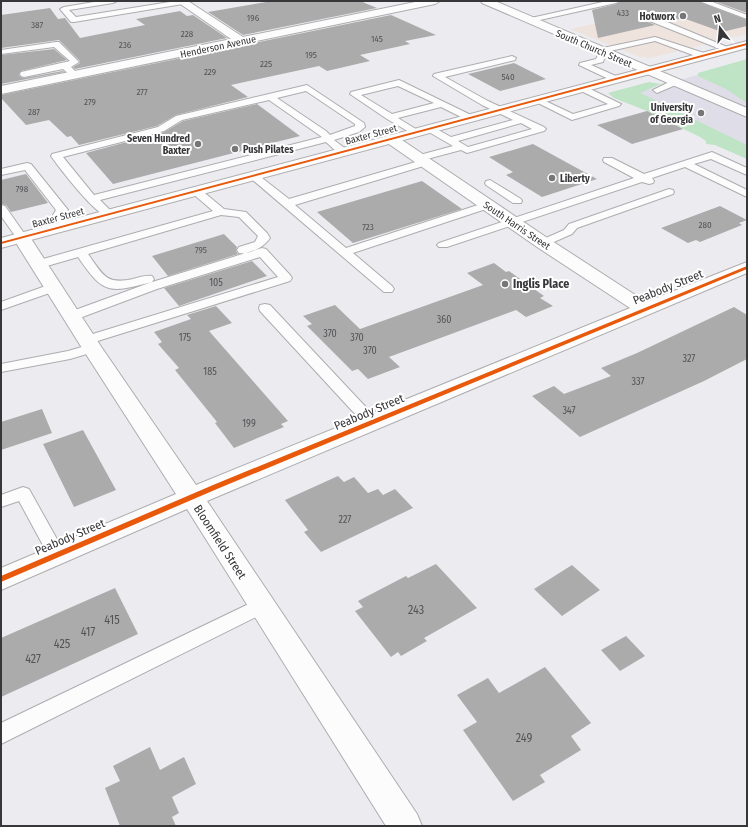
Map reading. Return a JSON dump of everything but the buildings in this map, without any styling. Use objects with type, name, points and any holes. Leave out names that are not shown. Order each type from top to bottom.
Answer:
[{"type":"street","name":"Henderson Avenue","points":[[1,90],[435,1]]},
{"type":"street","name":"South Church Street","points":[[486,1],[747,113]]},
{"type":"street","points":[[182,2],[241,41]]},
{"type":"street","name":"Baxter Street","points":[[11,240],[747,44]]},
{"type":"street","name":"South Harris Street","points":[[391,139],[542,243],[644,309]]},
{"type":"street","name":"Bloomfield Street","points":[[11,240],[40,264],[90,344],[406,826]]},
{"type":"street","name":"Peabody Street","points":[[1,579],[747,267]]},
{"type":"lane","points":[[113,1],[64,9],[74,20],[182,2]]},
{"type":"lane","points":[[531,20],[616,1]]},
{"type":"lane","points":[[703,1],[747,17]]},
{"type":"lane","points":[[645,16],[728,49]]},
{"type":"lane","points":[[615,80],[582,64],[600,60],[601,55],[604,52],[655,39],[704,56]]},
{"type":"lane","points":[[1,52],[56,44],[75,62],[65,66],[24,74]]},
{"type":"lane","points":[[470,118],[399,83],[354,94],[390,117],[423,131],[450,140],[467,150],[541,129],[500,110],[437,76],[512,58]]},
{"type":"lane","points":[[65,66],[75,75]]},
{"type":"lane","points":[[657,90],[675,82]]},
{"type":"lane","points":[[92,199],[327,139],[356,130],[360,127],[359,123],[307,88],[179,118],[161,129],[56,156],[92,199],[108,214]]},
{"type":"lane","points":[[536,100],[572,117],[616,104],[582,88]]},
{"type":"lane","points":[[270,97],[323,133],[327,139],[343,152]]},
{"type":"lane","points":[[390,117],[442,104]]},
{"type":"lane","points":[[450,140],[522,120]]},
{"type":"lane","points":[[286,204],[462,147]]},
{"type":"lane","points":[[443,245],[514,223],[712,155],[747,172]]},
{"type":"lane","points":[[542,243],[568,232],[573,226],[669,192],[608,160]]},
{"type":"lane","points":[[686,164],[747,194]]},
{"type":"lane","points":[[1,172],[27,166],[62,210],[59,215],[66,226]]},
{"type":"lane","points":[[253,176],[266,185],[286,204],[388,289]]},
{"type":"lane","points":[[490,183],[516,201]]},
{"type":"lane","points":[[344,252],[483,201],[501,190]]},
{"type":"lane","points":[[196,191],[221,212]]},
{"type":"lane","points":[[1,208],[11,240]]},
{"type":"lane","points":[[40,264],[221,212],[237,213],[246,217],[264,238],[254,246],[131,284],[115,286],[103,282],[98,278],[81,253]]},
{"type":"lane","points":[[1,368],[70,355],[90,344],[286,278],[262,252],[153,286],[72,316]]},
{"type":"lane","points":[[1,306],[22,300],[32,293],[54,286]]},
{"type":"lane","points":[[265,308],[372,423]]},
{"type":"lane","points":[[1,501],[23,493],[57,555]]},
{"type":"lane","points":[[1,734],[261,606]]},
{"type":"shaded area","points":[[646,1],[747,1],[747,34],[651,58],[640,57],[570,29],[666,8]]},
{"type":"shaded area","name":"University of Georgia","points":[[747,60],[747,149],[630,95]]},
{"type":"green space","points":[[747,59],[747,69],[745,72],[747,74],[747,103],[726,89],[698,76],[698,73]]},
{"type":"green space","points":[[649,82],[661,84],[640,93],[747,145],[747,159],[715,145],[706,144],[706,141],[700,137],[647,111],[614,98],[608,93]]},
{"type":"cycle path","points":[[1,243],[747,44]]},
{"type":"cycle path","points":[[1,579],[215,487],[747,267]]},
{"type":"place","name":"Hotworx","points":[[683,16]]},
{"type":"place","name":"University of Georgia","points":[[701,113]]},
{"type":"place","name":"Seven Hundred Baxter","points":[[198,144]]},
{"type":"place","name":"Push Pilates","points":[[235,149]]},
{"type":"place","name":"Liberty","points":[[552,178]]},
{"type":"place","name":"Inglis Place","points":[[505,284]]}]
